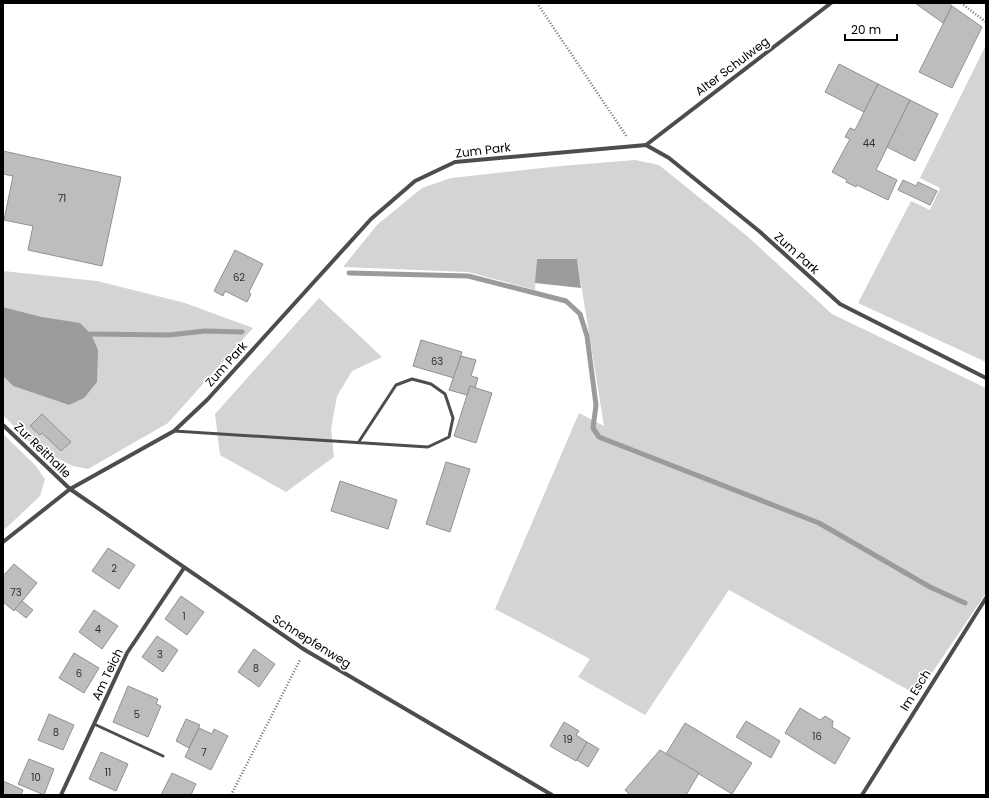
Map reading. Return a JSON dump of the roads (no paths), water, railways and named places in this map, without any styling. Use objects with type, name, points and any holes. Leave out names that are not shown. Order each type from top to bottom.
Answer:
[{"type":"street","name":"Alter Schulweg","points":[[646,145],[831,3]]},
{"type":"street","name":"Zum Park","points":[[3,542],[70,489],[174,431],[207,400],[371,219],[415,181],[455,162],[646,145],[669,158],[735,212],[840,304],[986,378]]},
{"type":"street","name":"Zur Reithalle","points":[[3,425],[70,489]]},
{"type":"street","name":"Schnepfenweg","points":[[70,489],[305,650],[552,795]]},
{"type":"street","name":"Am Teich","points":[[61,795],[127,653],[184,568]]},
{"type":"street","name":"Im Esch","points":[[862,795],[986,598]]},
{"type":"lane","points":[[174,431],[358,443],[428,447],[449,437],[453,418],[444,394],[431,384],[412,379],[396,385],[358,443]]},
{"type":"lane","points":[[94,724],[163,756]]},
{"type":"waterway","points":[[349,273],[468,276],[566,301],[580,314],[587,336],[596,405],[593,428],[599,437],[819,523],[930,587],[965,603]]},
{"type":"waterway","points":[[91,334],[169,335],[205,331],[242,332]]}]
